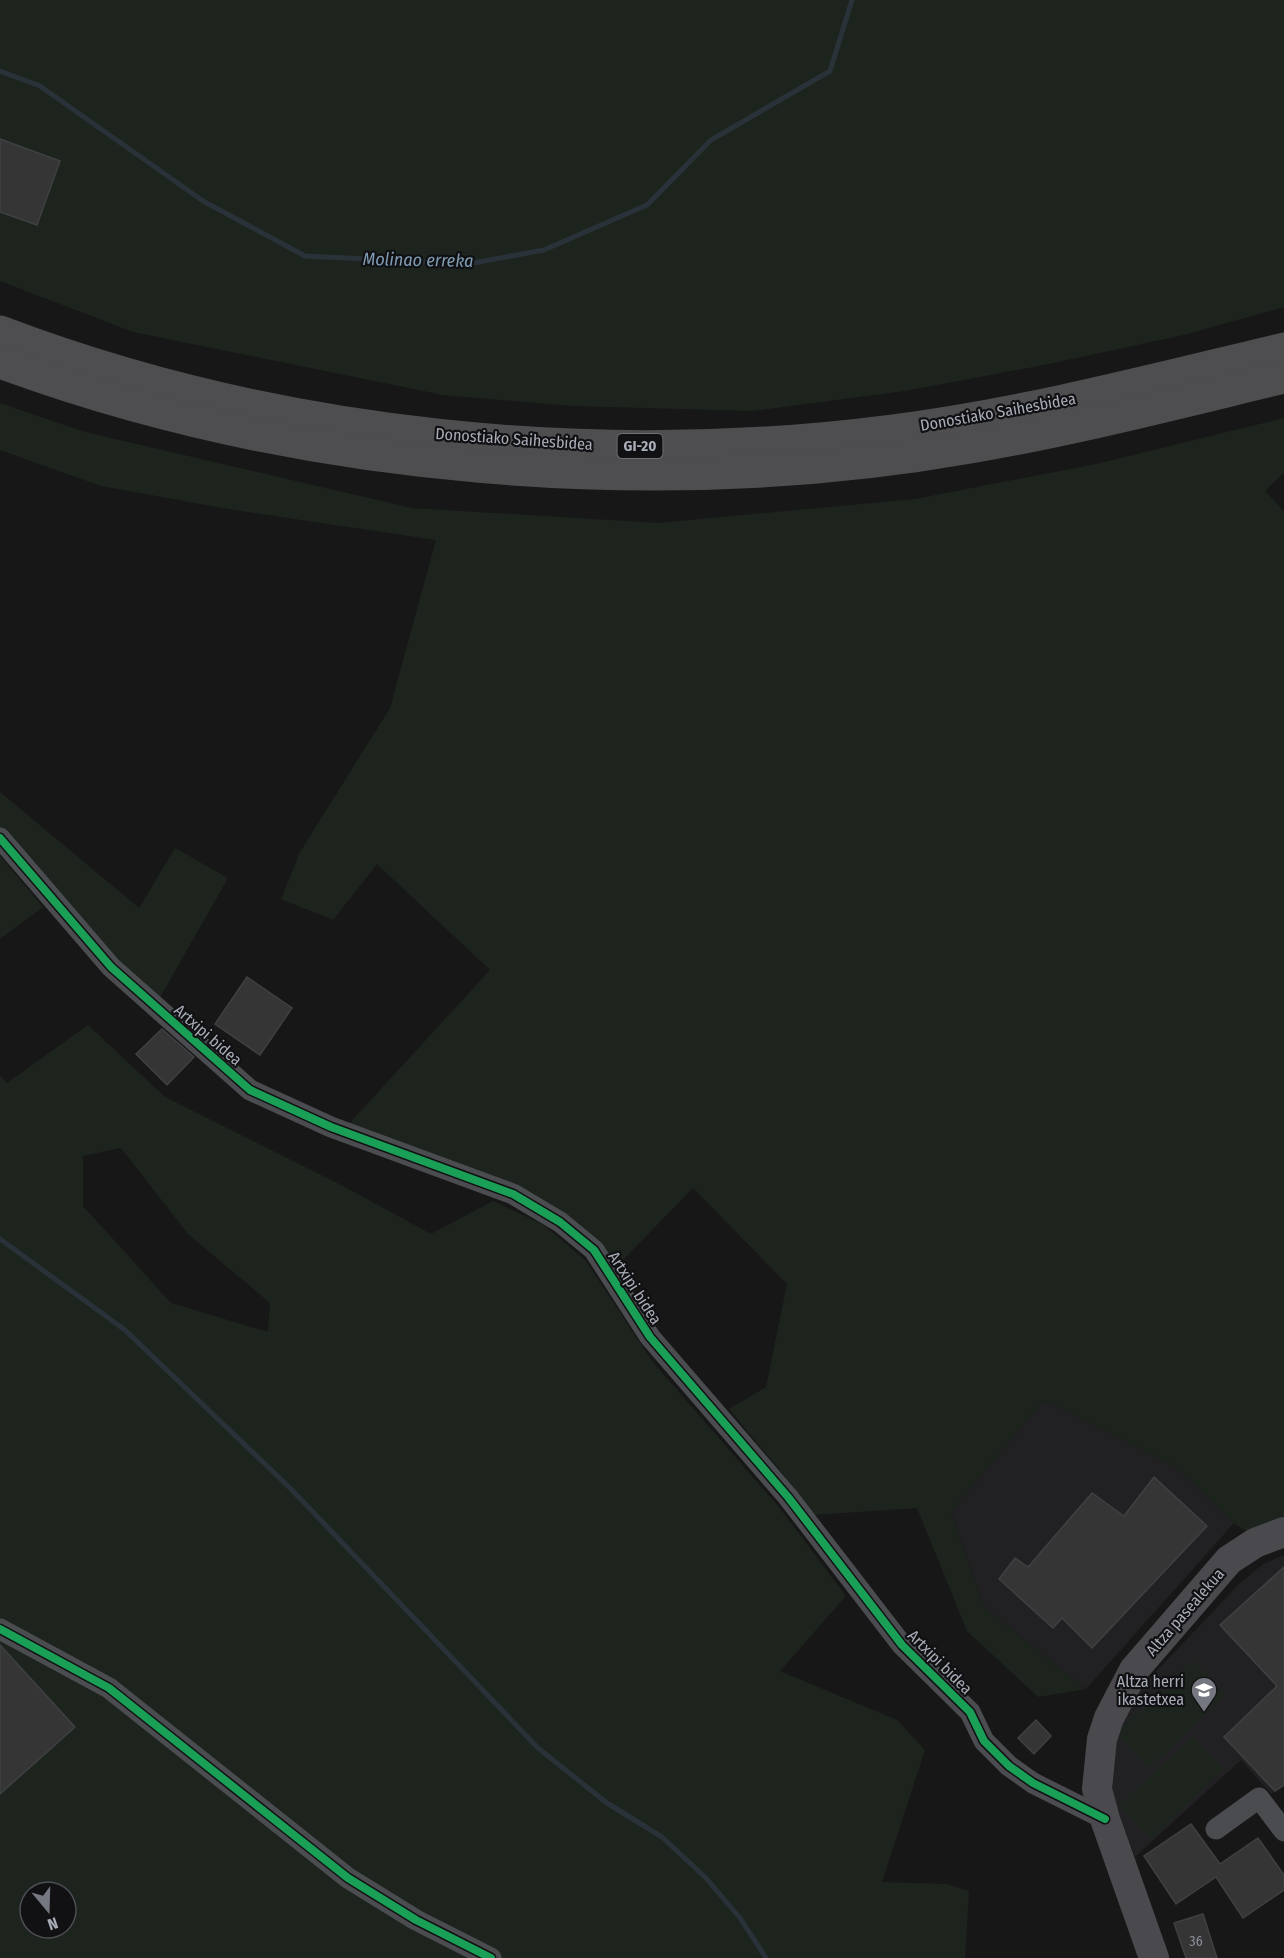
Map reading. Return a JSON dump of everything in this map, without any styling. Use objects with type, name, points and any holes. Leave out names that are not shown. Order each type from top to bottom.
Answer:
[{"type":"highway","name":"Donostiako Saihesbidea","points":[[0,332],[95,364],[181,388],[291,412],[357,424],[432,433],[595,446],[746,444],[825,439],[893,431],[1070,400],[1284,349]]},
{"type":"highway","name":"Donostiako Saihesbidea","points":[[0,362],[85,390],[227,428],[342,449],[428,461],[507,468],[669,474],[826,466],[968,448],[1075,427],[1284,377]]},
{"type":"street","name":"Artxipi bidea","points":[[0,838],[111,967],[250,1090],[331,1127],[513,1194],[560,1222],[594,1250],[650,1337],[788,1497],[902,1646],[970,1712],[984,1741],[1009,1766],[1033,1783],[1105,1819]]},
{"type":"street","name":"Altza pasealekua","points":[[1154,1958],[1105,1819],[1097,1789],[1102,1739],[1109,1718],[1134,1670],[1229,1560],[1255,1544],[1284,1532]]},
{"type":"street","points":[[0,1629],[109,1688],[348,1878],[416,1920],[491,1958]]},
{"type":"street","points":[[1216,1828],[1259,1798],[1284,1831]]},
{"type":"shaded area","points":[[0,0],[1284,0],[1284,307],[1184,335],[1044,365],[905,391],[752,411],[574,406],[443,395],[133,332],[0,281]]},
{"type":"shaded area","points":[[0,403],[85,432],[412,508],[658,523],[915,499],[1096,464],[1284,418],[1284,473],[1265,491],[1284,511],[1284,1526],[1254,1536],[1234,1523],[1177,1468],[1044,1400],[951,1512],[984,1607],[1086,1689],[1038,1697],[967,1631],[917,1508],[813,1515],[783,1474],[729,1409],[766,1387],[787,1284],[693,1188],[621,1262],[536,1196],[347,1126],[490,970],[377,864],[333,920],[281,899],[300,852],[390,708],[436,540],[228,509],[101,486],[0,450]]},
{"type":"shaded area","points":[[0,792],[139,908],[175,848],[228,878],[158,1001],[117,964],[0,829]]},
{"type":"shaded area","points":[[0,856],[43,907],[0,939]]},
{"type":"shaded area","points":[[88,1025],[165,1097],[345,1187],[431,1234],[493,1201],[544,1225],[586,1261],[652,1361],[778,1506],[846,1596],[780,1671],[897,1720],[925,1750],[882,1882],[947,1884],[969,1891],[965,1958],[0,1958],[0,1075],[7,1083]],"holes":[[[121,1148],[188,1234],[270,1303],[268,1332],[171,1303],[83,1206],[83,1156]]]},
{"type":"shaded area","points":[[1044,1400],[1177,1468],[1234,1523],[1086,1689],[984,1607],[951,1512]]},
{"type":"shaded area","name":"Altza herri ikastetxea","points":[[1284,1555],[1284,1785],[1271,1794],[1241,1760],[1135,1857],[1115,1803],[1110,1769],[1116,1729],[1132,1697],[1239,1584],[1263,1564]]},
{"type":"shaded area","points":[[1193,1660],[1226,1695],[1149,1768],[1116,1734]]},
{"type":"shaded area","points":[[1193,1736],[1224,1769],[1150,1839],[1118,1806]]},
{"type":"building","points":[[0,139],[60,161],[37,225],[0,212]]},
{"type":"building","points":[[247,977],[292,1008],[260,1055],[215,1024]]},
{"type":"building","points":[[162,1029],[194,1057],[167,1085],[136,1054]]},
{"type":"building","points":[[1154,1477],[1207,1526],[1092,1648],[1062,1618],[1053,1628],[999,1579],[1015,1558],[1028,1567],[1092,1493],[1124,1516]]},
{"type":"building","points":[[1284,1567],[1284,1785],[1275,1791],[1224,1737],[1277,1686],[1220,1625]]},
{"type":"building","points":[[0,1645],[75,1727],[0,1794]]},
{"type":"building","points":[[1036,1720],[1051,1736],[1034,1754],[1018,1738]]},
{"type":"building","points":[[1191,1824],[1220,1864],[1258,1838],[1284,1875],[1284,1890],[1243,1918],[1216,1877],[1176,1904],[1144,1856]]},
{"type":"building","points":[[1203,1914],[1217,1958],[1186,1958],[1174,1923]]},
{"type":"waterway","name":"Molinao erreka","points":[[0,71],[40,86],[203,201],[305,256],[468,264],[544,250],[647,205],[711,140],[830,71],[852,0]]},
{"type":"waterway","points":[[0,1239],[125,1330],[291,1489],[538,1748],[607,1803],[662,1837],[706,1878],[740,1918],[766,1958]]},
{"type":"cycle path","points":[[0,838],[111,967],[250,1090],[331,1127],[513,1194],[560,1222],[594,1250],[650,1337],[788,1497],[902,1645],[970,1712],[984,1741],[1009,1766],[1033,1783],[1105,1819]]},
{"type":"cycle path","points":[[0,1629],[109,1688],[348,1878],[416,1920],[491,1958]]},
{"type":"place","name":"Altza herri ikastetxea","points":[[1204,1713]]}]
